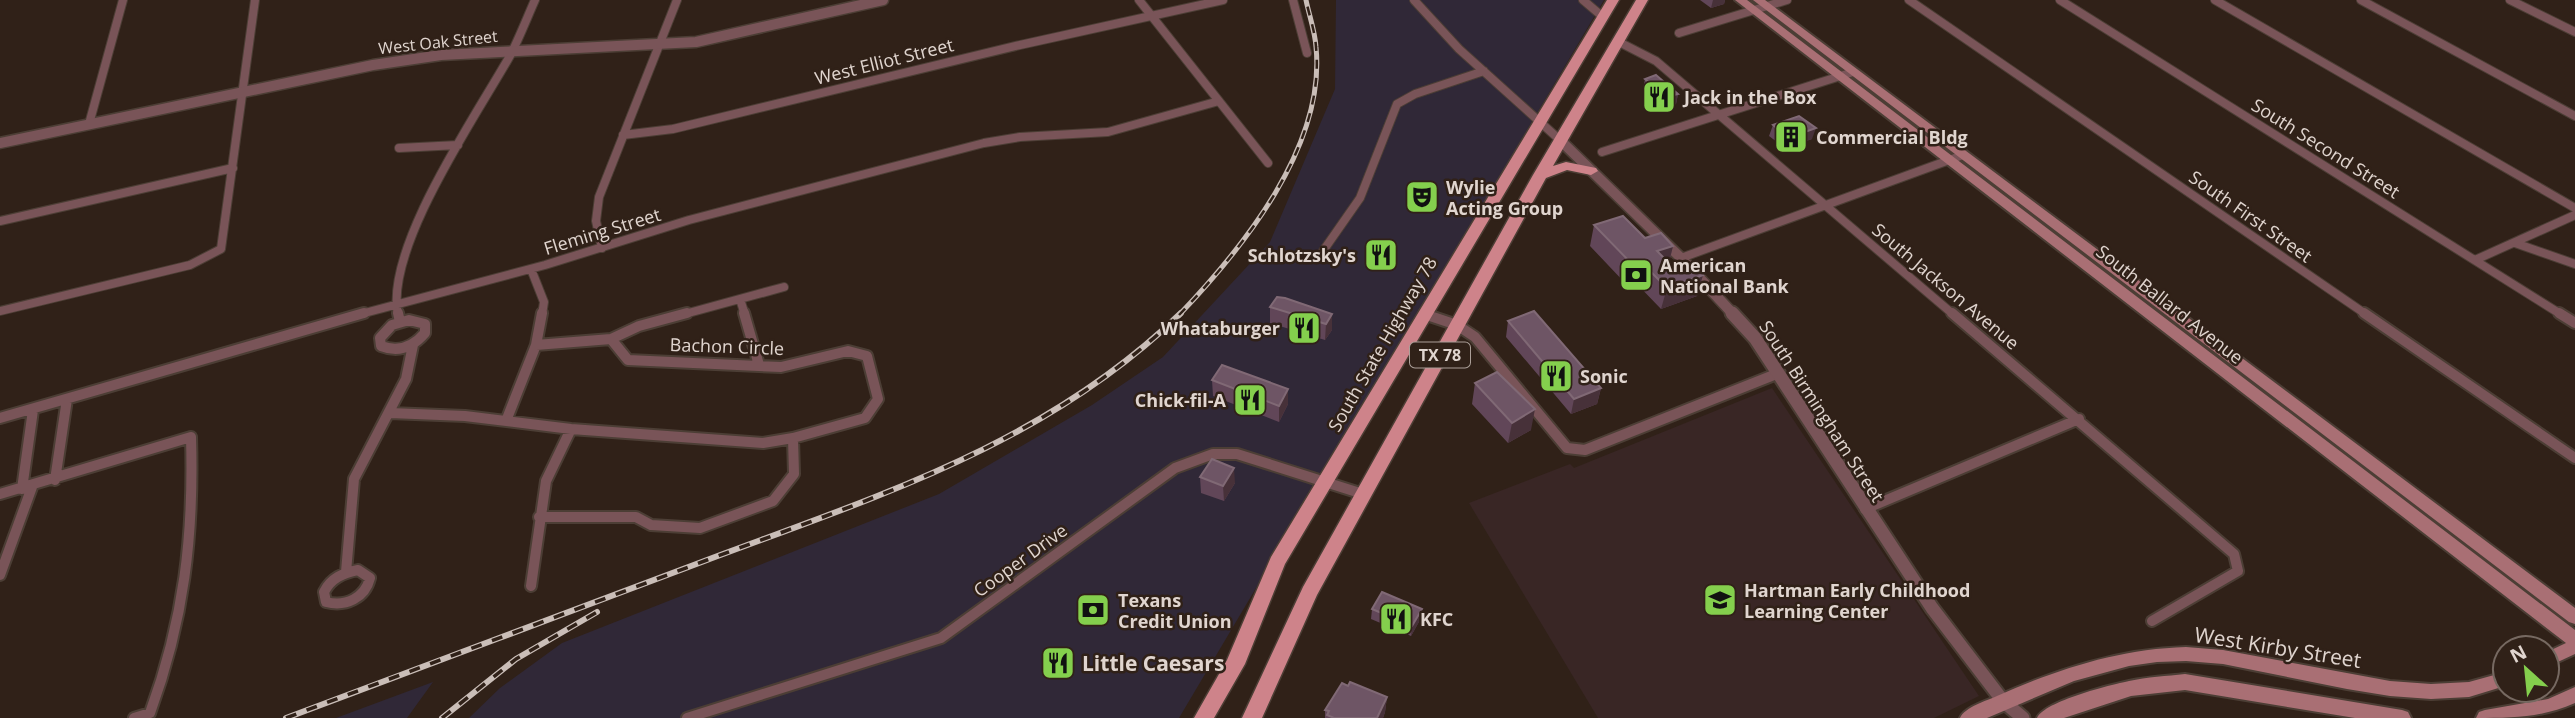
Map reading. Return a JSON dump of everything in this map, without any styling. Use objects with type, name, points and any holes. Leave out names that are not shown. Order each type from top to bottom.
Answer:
[{"type":"main road","name":"South State Highway 78","points":[[1205,718],[1235,664],[1277,562],[1613,0]]},
{"type":"main road","name":"TX 78","points":[[1252,718],[1309,592],[1540,175],[1642,0]]},
{"type":"main road","name":"South Ballard Avenue","points":[[1740,0],[1760,5],[1956,157],[2180,318],[2575,617]]},
{"type":"main road","name":"South Ballard Avenue","points":[[1956,157],[2165,324],[2575,640]]},
{"type":"main road","points":[[1540,175],[1566,166],[1591,171]]},
{"type":"main road","points":[[2165,324],[2180,318]]},
{"type":"main road","name":"West Kirby Street","points":[[1969,718],[2053,679],[2113,662],[2186,654],[2381,686],[2449,692],[2491,682]]},
{"type":"main road","points":[[2046,718],[2071,706],[2131,688],[2185,682],[2402,718]]},
{"type":"main road","points":[[2484,718],[2550,706],[2575,695]]},
{"type":"street","points":[[89,124],[123,0]]},
{"type":"street","points":[[0,311],[190,265],[221,249],[255,0]]},
{"type":"street","points":[[400,322],[396,304],[407,244],[458,145],[512,51],[535,0]]},
{"type":"street","points":[[602,248],[596,220],[599,197],[677,0]]},
{"type":"street","name":"West Oak Street","points":[[0,143],[405,60],[719,38],[883,0]]},
{"type":"street","points":[[1139,0],[1268,163]]},
{"type":"street","name":"West Elliot Street","points":[[623,135],[673,129],[1020,44],[1152,18],[1223,0]]},
{"type":"street","points":[[1293,0],[1307,54]]},
{"type":"street","name":"South Birmingham Street","points":[[1414,0],[1484,71],[1539,120],[1681,258],[1737,316],[1779,373],[1865,509],[1939,618],[2003,701],[2023,718]]},
{"type":"street","points":[[1583,0],[1603,17]]},
{"type":"street","points":[[1679,33],[1760,5],[1787,0]]},
{"type":"street","name":"South First Street","points":[[1909,0],[2575,458]]},
{"type":"street","name":"South Second Street","points":[[2060,0],[2575,323]]},
{"type":"street","points":[[2215,0],[2575,208]]},
{"type":"street","points":[[2361,0],[2575,116]]},
{"type":"street","points":[[2510,0],[2575,32]]},
{"type":"street","name":"South Jackson Avenue","points":[[1617,41],[1656,61],[2078,419],[2234,554],[2238,572]]},
{"type":"street","points":[[1322,251],[1360,198],[1389,118],[1397,104],[1415,94],[1484,71]]},
{"type":"street","points":[[1602,152],[1846,74]]},
{"type":"street","name":"Fleming Street","points":[[0,418],[236,347],[531,269],[689,220],[984,144],[1020,137],[1108,132],[1219,101]]},
{"type":"street","points":[[399,148],[458,145]]},
{"type":"street","points":[[1681,258],[1956,157]]},
{"type":"street","points":[[0,221],[233,168]]},
{"type":"street","points":[[2475,260],[2575,215]]},
{"type":"street","points":[[2515,243],[2575,264]]},
{"type":"street","points":[[506,421],[536,345],[544,302],[531,269]]},
{"type":"street","points":[[536,345],[611,339],[639,326],[784,287]]},
{"type":"street","points":[[740,299],[759,365]]},
{"type":"street","points":[[1424,314],[1457,325],[1475,337],[1561,443],[1576,450],[1597,445],[1779,373]]},
{"type":"street","points":[[416,320],[425,324],[425,333],[413,345],[397,350],[386,349],[379,343],[385,330],[400,322],[416,320]]},
{"type":"street","name":"Bachon Circle","points":[[390,413],[466,416],[571,429],[763,443],[793,438],[865,418],[877,399],[867,356],[848,351],[781,367],[628,360],[611,339]]},
{"type":"street","points":[[346,572],[354,480],[390,413],[413,356],[413,345]]},
{"type":"street","points":[[55,480],[67,399]]},
{"type":"street","points":[[0,575],[27,488],[33,410]]},
{"type":"street","points":[[1865,509],[2078,419]]},
{"type":"street","points":[[531,586],[546,481],[571,429]]},
{"type":"street","points":[[0,494],[55,480],[191,437],[193,493],[188,564],[173,645],[150,713],[134,718]]},
{"type":"street","points":[[539,517],[636,517],[651,525],[699,527],[773,501],[794,474],[793,438]]},
{"type":"street","name":"Cooper Drive","points":[[687,718],[941,638],[1175,468],[1210,455],[1237,454],[1261,459],[1363,494]]},
{"type":"street","name":"West Kirby Street","points":[[2152,621],[2238,572]]},
{"type":"shaded area","points":[[1336,0],[1604,0],[1179,718],[469,718],[500,688],[562,643],[939,494],[1092,405],[1163,357],[1270,242],[1335,89]]},
{"type":"shaded area","name":"Hartman Early Childhood Learning Center","points":[[1772,388],[1979,696],[1934,718],[1598,718],[1469,503],[1570,464],[1574,468]]},
{"type":"shaded area","points":[[433,682],[407,718],[336,718]]},
{"type":"building","points":[[1656,75],[1678,94],[1666,97],[1645,79]]},
{"type":"building","points":[[1799,116],[1816,128],[1788,138],[1773,125]]},
{"type":"building","points":[[1623,216],[1645,238],[1661,233],[1673,246],[1657,251],[1678,272],[1694,266],[1703,275],[1667,288],[1639,260],[1631,263],[1594,225]]},
{"type":"building","points":[[1277,297],[1332,314],[1326,324],[1270,307]]},
{"type":"building","points":[[1534,311],[1601,388],[1574,399],[1508,321]]},
{"type":"building","points":[[1222,365],[1288,389],[1279,406],[1212,380]]},
{"type":"building","points":[[1497,372],[1535,409],[1512,423],[1475,383]]},
{"type":"building","points":[[1212,459],[1234,468],[1223,486],[1200,477]]},
{"type":"building","points":[[1382,592],[1422,609],[1412,626],[1372,609]]},
{"type":"building","points":[[1350,682],[1387,697],[1377,718],[1334,718],[1327,715],[1329,711],[1325,710],[1342,683],[1348,686]]},
{"type":"railway","points":[[1180,314],[1229,259],[1253,227],[1294,158],[1308,121],[1316,84],[1316,47],[1306,0]]},
{"type":"railway","points":[[286,718],[834,513],[958,462],[1017,432],[1074,398],[1129,359],[1180,314]]},
{"type":"railway","points":[[442,718],[516,659],[597,612]]},
{"type":"place","name":"Jack in the Box","points":[[1659,97]]},
{"type":"place","name":"Commercial Bldg","points":[[1791,137]]},
{"type":"place","name":"Wylie Acting Group","points":[[1422,197]]},
{"type":"place","name":"Schlotzsky's","points":[[1381,255]]},
{"type":"place","name":"American National Bank","points":[[1636,275]]},
{"type":"place","name":"Whataburger","points":[[1304,328]]},
{"type":"place","name":"Sonic","points":[[1556,376]]},
{"type":"place","name":"Chick-fil-A","points":[[1250,400]]},
{"type":"place","name":"Hartman Early Childhood Learning Center","points":[[1720,600]]},
{"type":"place","name":"Texans Credit Union","points":[[1093,610]]},
{"type":"place","name":"KFC","points":[[1396,619]]},
{"type":"place","name":"Little Caesars","points":[[1058,663]]}]
